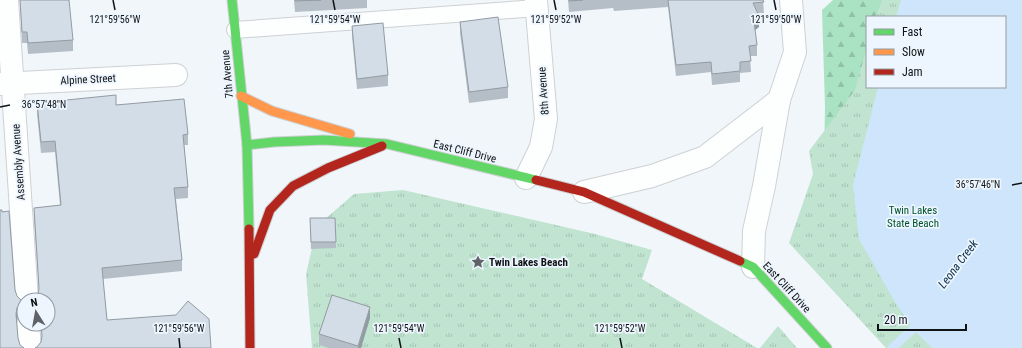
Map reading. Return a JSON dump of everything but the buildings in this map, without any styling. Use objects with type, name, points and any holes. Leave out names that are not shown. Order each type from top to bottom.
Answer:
[{"type":"main road","name":"7th Avenue","points":[[232,0],[247,145]]},
{"type":"main road","points":[[241,96],[272,111],[387,144]]},
{"type":"main road","name":"East Cliff Drive","points":[[247,145],[274,142],[324,140],[387,144],[584,192],[752,267],[827,348]]},
{"type":"main road","points":[[250,267],[270,210],[293,186],[328,168],[387,144]]},
{"type":"main road","points":[[247,145],[250,348]]},
{"type":"street","name":"Assembly Avenue","points":[[7,0],[6,84],[26,292]]},
{"type":"street","points":[[752,267],[754,231],[764,186],[779,100],[795,52],[791,0]]},
{"type":"street","name":"8th Avenue","points":[[526,178],[541,147],[546,119],[536,4]]},
{"type":"street","name":"Alpine Street","points":[[6,84],[176,75]]},
{"type":"street","points":[[584,192],[652,176],[705,157],[779,100]]},
{"type":"street","points":[[29,332],[30,348]]},
{"type":"lane","points":[[235,30],[536,4]]},
{"type":"green space","points":[[833,0],[901,0],[896,16],[866,16],[867,88],[823,210],[825,107],[822,10]]},
{"type":"green space","name":"Twin Lakes State Beach","points":[[882,0],[1022,0],[1022,348],[886,348],[789,243],[813,174],[809,151],[855,90],[866,51],[866,88],[1006,88],[1006,16],[876,16]]},
{"type":"green space","name":"Twin Lakes Beach","points":[[403,190],[595,234],[652,250],[642,279],[757,348],[312,348],[306,274],[317,226],[354,194]]},
{"type":"green space","points":[[778,326],[797,348],[760,348]]},
{"type":"water","name":"Twin Lakes State Beach","points":[[901,0],[1022,0],[1022,348],[932,348],[913,329],[895,302],[859,239],[853,185],[878,88],[1006,88],[1006,16],[896,16]]},
{"type":"waterway","name":"Leona Creek","points":[[892,348],[913,329],[920,318]]},
{"type":"traffic: fast","points":[[232,0],[247,145],[249,229]]},
{"type":"traffic: fast","points":[[247,145],[274,142],[324,140],[387,144],[536,180]]},
{"type":"traffic: fast","points":[[740,261],[753,267],[827,348]]},
{"type":"traffic: slow","points":[[241,96],[272,111],[350,134]]},
{"type":"traffic: jam","points":[[254,254],[270,210],[293,186],[328,168],[382,146]]},
{"type":"traffic: jam","points":[[536,180],[584,192],[740,261]]},
{"type":"traffic: jam","points":[[249,229],[250,348]]},
{"type":"place","name":"Twin Lakes Beach","points":[[478,262]]}]
